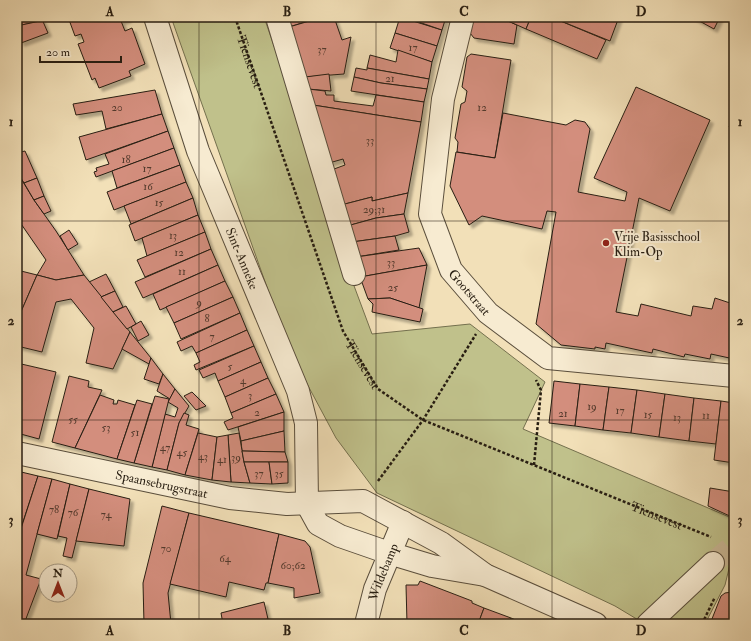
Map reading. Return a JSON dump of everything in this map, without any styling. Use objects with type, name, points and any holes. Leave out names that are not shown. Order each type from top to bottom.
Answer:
[{"type":"street","name":"Sint-Anneke","points":[[155,17],[198,151],[298,391],[306,423],[307,504]]},
{"type":"street","points":[[277,17],[354,274]]},
{"type":"street","name":"Gootstraat","points":[[463,17],[443,99],[430,214],[451,270],[488,313],[548,358]]},
{"type":"street","points":[[548,358],[734,376]]},
{"type":"street","name":"Spaansebrugstraat","points":[[17,453],[230,498],[287,504],[363,500]]},
{"type":"street","points":[[363,500],[441,543],[485,575],[596,624]]},
{"type":"street","points":[[307,504],[318,524],[340,536],[432,566],[485,575]]},
{"type":"street","name":"Wildebamp","points":[[366,624],[375,589],[403,522]]},
{"type":"street","points":[[648,624],[713,563]]},
{"type":"path","name":"Tiensevest","points":[[235,17],[343,331],[378,389],[423,420],[713,538]]},
{"type":"path","points":[[363,500],[423,420],[488,313]]},
{"type":"path","points":[[534,465],[541,390],[535,381],[548,358]]},
{"type":"green space","points":[[171,17],[264,17],[326,197],[347,267],[372,334],[470,324],[545,382],[523,429],[734,519],[734,548],[725,585],[705,624],[645,624],[615,606],[377,493],[336,438],[290,352]]},
{"type":"building","points":[[17,17],[39,17],[40,21],[17,26]]},
{"type":"building","points":[[39,17],[41,17],[48,33],[21,43],[17,35],[17,26],[40,21]]},
{"type":"building","points":[[68,17],[127,17],[128,19],[121,21],[125,31],[132,28],[145,64],[129,71],[131,76],[99,88],[95,78],[92,80],[78,44],[84,42],[81,34],[75,36]]},
{"type":"building","points":[[286,17],[321,17],[289,27]]},
{"type":"building","points":[[323,17],[334,17],[342,40],[351,37],[344,74],[305,77],[289,27]]},
{"type":"building","points":[[400,17],[442,30],[437,46],[395,33]]},
{"type":"building","points":[[404,17],[446,17],[442,30]]},
{"type":"building","points":[[473,17],[499,17],[517,25],[514,44],[474,38],[470,33]]},
{"type":"building","points":[[499,17],[531,17],[526,29]]},
{"type":"building","points":[[531,17],[551,17],[606,40],[597,59],[526,29]]},
{"type":"building","points":[[551,17],[619,17],[610,41]]},
{"type":"building","points":[[692,17],[720,17],[714,29]]},
{"type":"building","points":[[395,33],[437,46],[432,62],[390,48]]},
{"type":"building","points":[[398,50],[432,62],[429,79],[367,68],[370,55],[396,62]]},
{"type":"building","points":[[471,54],[511,60],[495,158],[457,152],[458,142],[455,138],[461,104],[465,102],[467,91],[462,87],[467,57]]},
{"type":"building","points":[[356,68],[367,70],[367,68],[429,79],[427,89],[381,83],[354,77]]},
{"type":"building","points":[[329,74],[331,91],[308,89],[305,77]]},
{"type":"building","points":[[354,77],[381,83],[427,89],[424,102],[351,91]]},
{"type":"building","points":[[636,87],[710,120],[670,211],[639,198],[616,312],[638,316],[641,304],[691,316],[693,306],[712,309],[715,298],[730,303],[734,286],[734,359],[711,354],[710,359],[685,354],[684,357],[653,349],[652,353],[606,343],[605,349],[561,345],[536,324],[556,212],[547,211],[542,229],[482,216],[469,225],[450,186],[456,152],[495,158],[503,113],[566,125],[575,120],[585,122],[590,129],[578,192],[625,201],[627,192],[594,178]]},
{"type":"building","points":[[308,89],[325,91],[326,95],[334,95],[334,101],[373,106],[376,95],[424,102],[421,122],[313,105]]},
{"type":"building","points":[[155,90],[162,114],[106,129],[102,111],[76,115],[73,104]]},
{"type":"building","points":[[313,105],[421,122],[408,193],[372,201],[372,197],[341,205],[334,169],[345,165],[343,159],[329,163]]},
{"type":"building","points":[[162,114],[168,131],[86,160],[79,137]]},
{"type":"building","points":[[734,117],[734,129],[729,127]]},
{"type":"building","points":[[168,131],[174,148],[96,177],[94,172],[97,171],[96,168],[109,164],[105,154]]},
{"type":"building","points":[[174,148],[180,165],[117,188],[112,171]]},
{"type":"building","points":[[25,151],[37,178],[24,183],[17,172],[17,153]]},
{"type":"building","points":[[734,155],[734,163],[729,160]]},
{"type":"building","points":[[180,165],[186,182],[114,210],[107,192]]},
{"type":"building","points":[[17,172],[84,275],[56,280],[37,275],[46,260],[17,218]]},
{"type":"building","points":[[37,178],[44,196],[34,200],[24,183]]},
{"type":"building","points":[[186,182],[193,198],[131,224],[124,206]]},
{"type":"building","points":[[408,193],[404,214],[376,218],[347,226],[341,205],[372,197],[372,201]]},
{"type":"building","points":[[44,196],[51,211],[44,214],[34,200]]},
{"type":"building","points":[[193,198],[198,215],[135,241],[129,225]]},
{"type":"building","points":[[404,214],[409,232],[395,236],[352,242],[347,226],[376,218]]},
{"type":"building","points":[[198,215],[205,232],[147,256],[142,238]]},
{"type":"building","points":[[69,230],[78,244],[68,250],[60,236]]},
{"type":"building","points":[[205,232],[211,249],[145,277],[137,260]]},
{"type":"building","points":[[395,236],[399,250],[356,257],[352,242]]},
{"type":"building","points":[[419,248],[427,265],[360,277],[356,257]]},
{"type":"building","points":[[211,249],[218,265],[143,298],[135,282]]},
{"type":"building","points":[[218,265],[225,281],[160,310],[153,294]]},
{"type":"building","points":[[427,265],[419,308],[390,298],[368,299],[360,277]]},
{"type":"building","points":[[17,270],[37,275],[17,321]]},
{"type":"building","points":[[106,274],[115,291],[101,297],[89,282]]},
{"type":"building","points":[[37,275],[56,280],[84,275],[130,332],[113,369],[86,363],[94,328],[71,299],[56,302],[42,352],[17,346],[17,321]]},
{"type":"building","points":[[225,281],[233,297],[174,323],[166,307]]},
{"type":"building","points":[[115,291],[123,307],[113,312],[101,297]]},
{"type":"building","points":[[233,297],[240,313],[181,339],[174,323]]},
{"type":"building","points":[[390,298],[423,309],[420,322],[372,312],[373,304],[368,299]]},
{"type":"building","points":[[126,306],[136,324],[127,329],[113,312]]},
{"type":"building","points":[[240,313],[247,330],[196,353],[192,346],[181,351],[177,342]]},
{"type":"building","points":[[141,321],[149,335],[138,341],[131,327]]},
{"type":"building","points":[[247,330],[254,346],[196,370],[194,365],[200,362],[196,353]]},
{"type":"building","points":[[130,332],[151,358],[149,364],[122,349]]},
{"type":"building","points":[[254,346],[261,362],[218,381],[215,373],[203,378],[199,370]]},
{"type":"building","points":[[151,358],[163,374],[159,384],[144,379]]},
{"type":"building","points":[[261,362],[268,378],[225,397],[218,381]]},
{"type":"building","points":[[17,363],[56,372],[39,439],[17,433]]},
{"type":"building","points":[[163,374],[175,389],[170,399],[157,391]]},
{"type":"building","points":[[69,376],[89,381],[88,387],[102,390],[75,448],[52,442]]},
{"type":"building","points":[[268,378],[276,394],[231,413],[225,397]]},
{"type":"building","points":[[554,381],[580,384],[575,426],[549,423]]},
{"type":"building","points":[[580,384],[609,387],[603,430],[575,426]]},
{"type":"building","points":[[609,387],[637,390],[631,433],[603,430]]},
{"type":"building","points":[[175,389],[189,406],[179,423],[167,470],[152,467],[165,414],[175,417],[178,408],[168,402]]},
{"type":"building","points":[[637,390],[665,394],[659,437],[631,433]]},
{"type":"building","points":[[192,392],[206,406],[196,410],[184,396]]},
{"type":"building","points":[[276,394],[284,412],[228,430],[224,422],[233,418],[231,413]]},
{"type":"building","points":[[665,394],[694,398],[689,441],[659,437]]},
{"type":"building","points":[[100,395],[114,400],[113,404],[117,404],[118,400],[135,405],[117,459],[75,448]]},
{"type":"building","points":[[155,396],[169,399],[152,467],[134,463]]},
{"type":"building","points":[[694,398],[721,401],[716,444],[689,441]]},
{"type":"building","points":[[137,400],[152,404],[134,463],[117,459]]},
{"type":"building","points":[[721,401],[734,403],[734,463],[714,460]]},
{"type":"building","points":[[284,412],[284,431],[241,441],[238,427]]},
{"type":"building","points":[[184,413],[189,415],[186,425],[199,429],[185,475],[167,470],[179,423]]},
{"type":"building","points":[[284,431],[285,452],[242,451],[241,441]]},
{"type":"building","points":[[198,433],[217,437],[212,480],[185,475]]},
{"type":"building","points":[[239,433],[244,462],[250,483],[231,482],[228,435]]},
{"type":"building","points":[[228,435],[231,482],[212,480],[217,437]]},
{"type":"building","points":[[242,451],[285,452],[288,462],[244,462]]},
{"type":"building","points":[[244,462],[269,462],[272,484],[250,483]]},
{"type":"building","points":[[269,462],[288,462],[288,483],[272,484]]},
{"type":"building","points":[[17,471],[38,476],[20,531],[17,530]]},
{"type":"building","points":[[38,476],[52,479],[26,575],[38,578],[38,587],[24,624],[17,624],[17,541]]},
{"type":"building","points":[[52,479],[70,484],[57,539],[37,534]]},
{"type":"building","points":[[70,484],[89,489],[72,558],[63,556],[67,538],[58,536]]},
{"type":"building","points":[[710,488],[734,492],[734,518],[708,506]]},
{"type":"building","points":[[89,489],[130,499],[124,546],[76,541]]},
{"type":"building","points":[[162,506],[189,513],[168,593],[171,624],[144,624],[143,583]]},
{"type":"building","points":[[189,513],[279,534],[268,583],[266,583],[264,590],[229,582],[226,597],[170,584]]},
{"type":"building","points":[[279,534],[305,541],[310,547],[320,593],[294,598],[294,588],[268,583]]},
{"type":"building","points":[[420,581],[472,601],[472,603],[484,608],[478,624],[407,624],[406,585],[418,585]]},
{"type":"building","points":[[725,593],[734,593],[734,624],[710,624],[721,596]]},
{"type":"building","points":[[264,602],[268,619],[244,624],[223,624],[221,613]]},
{"type":"building","points":[[484,608],[511,618],[509,624],[478,624]]},
{"type":"building","points":[[511,618],[525,624],[509,624]]},
{"type":"building","points":[[305,622],[305,624],[274,624],[274,623]]},
{"type":"tunnel","points":[[713,563],[734,545]]},
{"type":"place","name":"Vrije Basisschool Klim-Op","points":[[606,243]]}]
